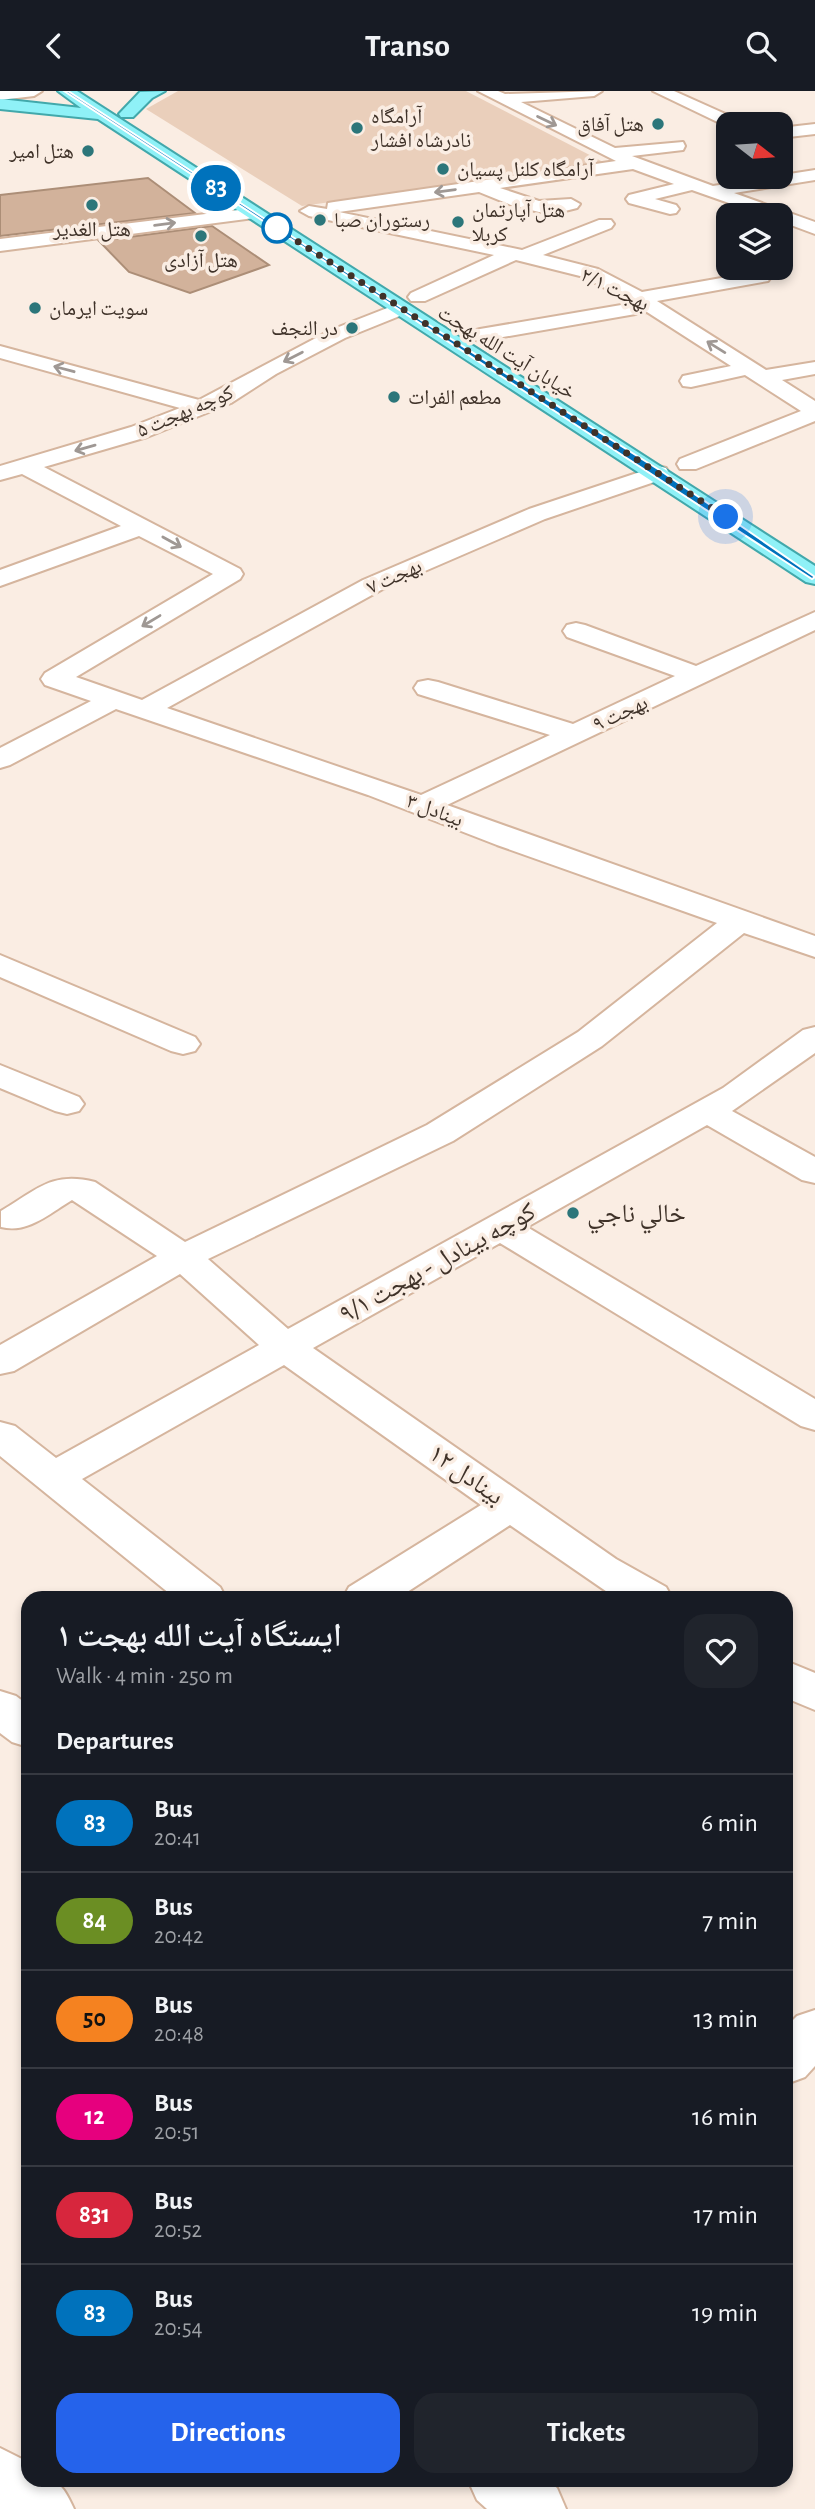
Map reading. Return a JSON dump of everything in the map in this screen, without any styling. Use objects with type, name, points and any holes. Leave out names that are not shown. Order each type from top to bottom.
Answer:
[{"type":"main road","points":[[0,103],[68,92],[93,91]]},
{"type":"main road","name":"خیابان آیت الله بهجت","points":[[93,91],[409,303],[439,310]]},
{"type":"main road","points":[[127,114],[146,95],[157,91]]},
{"type":"main road","name":"خیابان آیت الله بهجت","points":[[68,92],[255,213],[675,464],[815,577]]},
{"type":"main road","points":[[0,103],[55,108],[106,117]]},
{"type":"main road","name":"خیابان آیت الله بهجت","points":[[459,323],[503,350]]},
{"type":"main road","name":"خیابان آیت الله بهجت","points":[[675,464],[711,479]]},
{"type":"street","points":[[0,95],[34,91]]},
{"type":"street","points":[[486,91],[634,164],[745,203]]},
{"type":"street","points":[[502,99],[594,91]]},
{"type":"street","points":[[661,91],[716,116]]},
{"type":"street","points":[[793,132],[815,129]]},
{"type":"street","points":[[613,153],[677,146]]},
{"type":"street","points":[[605,223],[519,248],[486,248],[301,212],[634,164]]},
{"type":"street","points":[[712,192],[815,176]]},
{"type":"street","points":[[670,209],[635,198],[691,185]]},
{"type":"street","points":[[478,186],[510,199],[558,209],[571,204]]},
{"type":"street","points":[[0,245],[255,213]]},
{"type":"street","points":[[793,220],[813,228]]},
{"type":"street","points":[[793,233],[813,228]]},
{"type":"street","name":"کوچه بهجت ۵","points":[[0,473],[139,432],[223,398],[338,334],[409,303],[519,248]]},
{"type":"street","name":"بهجت ۲/۱","points":[[519,248],[591,273],[645,302],[814,409]]},
{"type":"street","points":[[550,280],[591,273]]},
{"type":"street","points":[[480,335],[747,280]]},
{"type":"street","points":[[0,352],[201,407]]},
{"type":"street","points":[[691,381],[755,372],[815,368]]},
{"type":"street","name":"بهجت ۷","points":[[143,710],[372,585],[537,514],[675,464],[814,409]]},
{"type":"street","points":[[25,466],[143,526]]},
{"type":"street","points":[[0,579],[143,526]]},
{"type":"street","name":"بینادل ۳","points":[[143,526],[231,574],[54,679],[424,805],[508,839],[801,942]]},
{"type":"street","name":"بهجت ۹","points":[[424,805],[815,620]]},
{"type":"street","points":[[576,631],[699,675]]},
{"type":"street","points":[[428,688],[576,734]]},
{"type":"street","points":[[0,759],[113,701]]},
{"type":"street","points":[[801,942],[815,919]]},
{"type":"street","points":[[0,1362],[183,1257],[440,1133],[590,1039],[740,920]]},
{"type":"street","points":[[0,965],[183,1044]]},
{"type":"street","name":"کوچه بینادل - بهجت ۹/۱","points":[[52,1478],[735,1095],[815,1037]]},
{"type":"street","points":[[0,1075],[67,1104]]},
{"type":"street","points":[[706,1111],[815,1172]]},
{"type":"street","name":"بینادل ۱۲","points":[[14,1219],[66,1188],[75,1188],[183,1257],[285,1347],[601,1569],[638,1591]]},
{"type":"street","points":[[500,1227],[815,1417]]},
{"type":"street","points":[[0,1435],[195,1591]]},
{"type":"street","points":[[376,1591],[511,1505]]},
{"type":"street","points":[[793,1681],[815,1694]]},
{"type":"street","points":[[0,1709],[21,1725]]},
{"type":"street","points":[[793,2055],[815,2031]]},
{"type":"street","points":[[0,2477],[43,2509]]},
{"type":"street","points":[[507,2487],[535,2509]]},
{"type":"shaded area","points":[[178,91],[466,91],[607,164],[302,206],[146,109]]},
{"type":"building","name":"هتل الغدیر","points":[[148,178],[195,213],[0,236],[0,195]]},
{"type":"building","points":[[212,226],[269,265],[190,293],[129,272],[99,241]]},
{"type":"bus line","name":"83","points":[[66,91],[400,309],[659,473],[815,577]]},
{"type":"place","name":"هتل آفاق","points":[[658,124]]},
{"type":"place","name":"آرامگاه نادرشاه افشار","points":[[357,128]]},
{"type":"place","name":"هتل امیر","points":[[88,151]]},
{"type":"place","name":"آرامگاه کلنل پسیان","points":[[443,169]]},
{"type":"place","name":"هتل الغدیر","points":[[92,205]]},
{"type":"place","name":"رستوران صبا","points":[[320,220]]},
{"type":"place","name":"هتل آپارتمان کربلا","points":[[458,222]]},
{"type":"place","name":"هتل آزادی","points":[[201,236]]},
{"type":"place","name":"سویت ایرمان","points":[[35,308]]},
{"type":"place","name":"در النجف","points":[[352,328]]},
{"type":"place","name":"مطعم الفرات","points":[[394,397]]},
{"type":"place","name":"خالي ناجي","points":[[573,1213]]},
{"type":"route","points":[[277,228],[726,517]]}]
